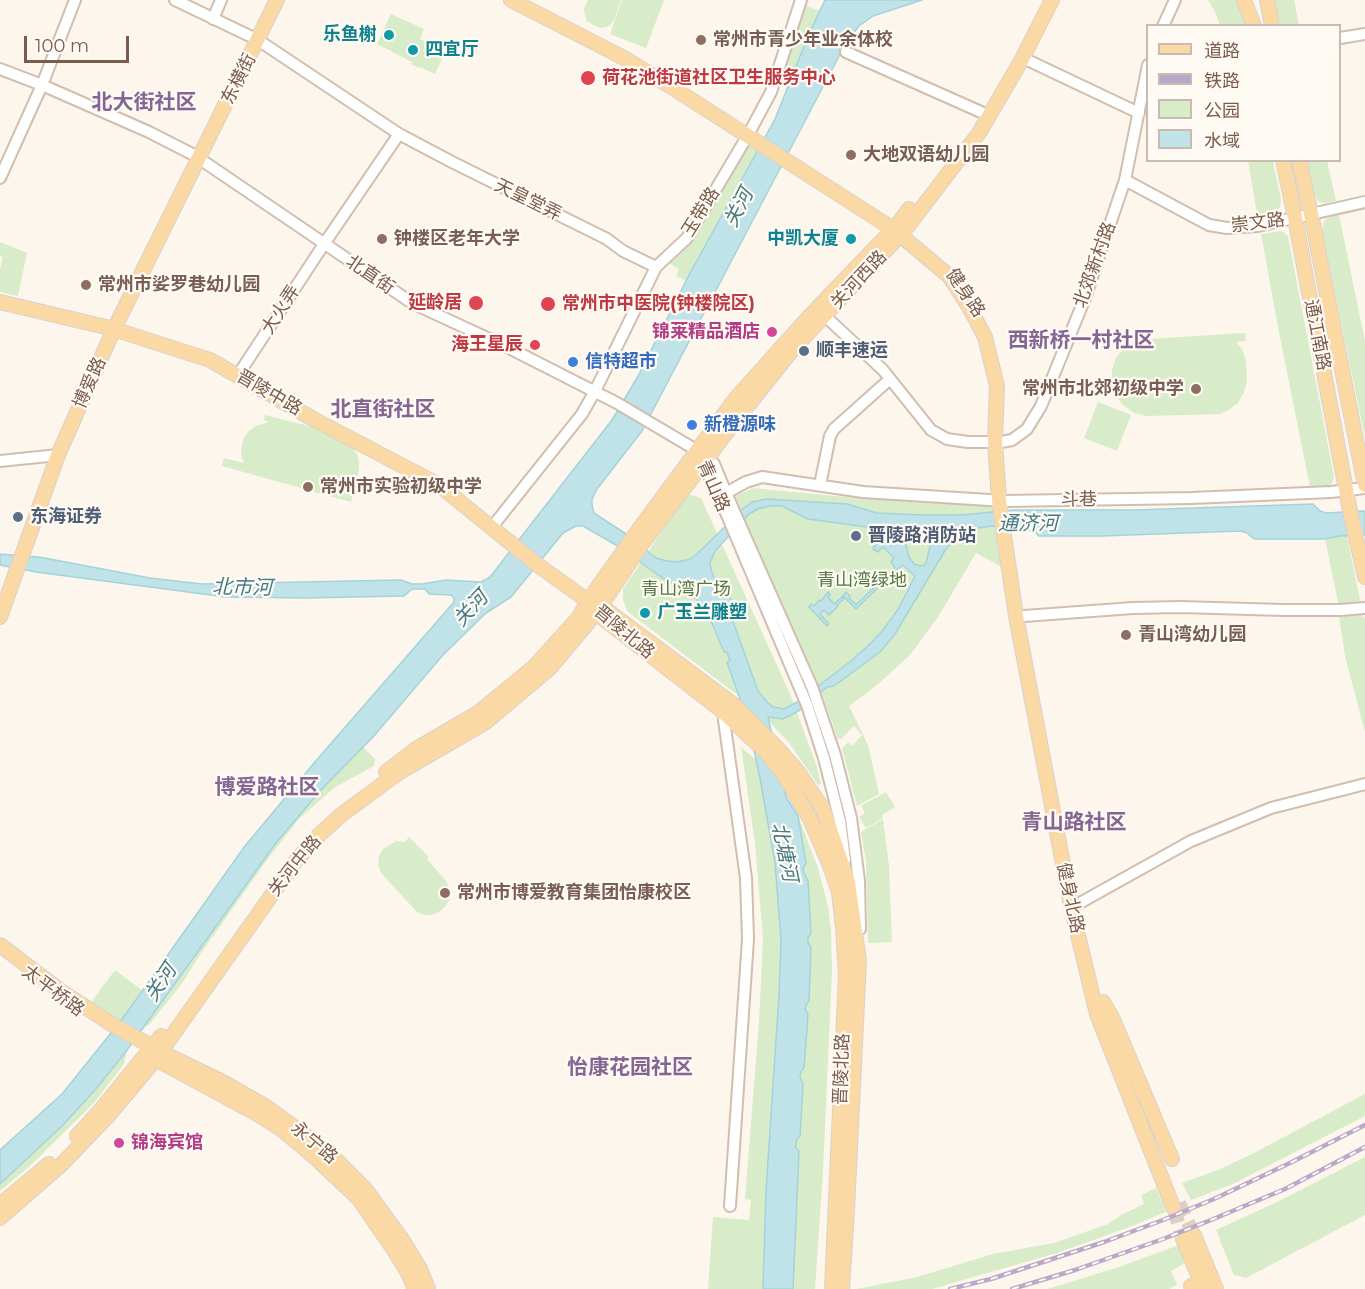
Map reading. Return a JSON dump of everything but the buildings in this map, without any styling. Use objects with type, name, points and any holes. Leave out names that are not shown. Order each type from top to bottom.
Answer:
[{"type":"main road","name":"东横街","points":[[256,39],[272,0]]},
{"type":"main road","name":"东横街","points":[[196,157],[278,0]]},
{"type":"main road","points":[[512,0],[624,58],[751,133]]},
{"type":"main road","points":[[526,0],[645,63],[751,133]]},
{"type":"main road","name":"关河西路","points":[[703,457],[736,398],[806,320],[899,230],[972,128],[1042,0]]},
{"type":"main road","name":"关河西路","points":[[626,557],[703,457],[793,349],[825,316],[899,230],[979,133],[1023,58],[1052,0]]},
{"type":"main road","points":[[1244,0],[1253,24]]},
{"type":"main road","points":[[1267,0],[1272,24]]},
{"type":"main road","name":"健身路","points":[[751,133],[899,230],[955,271],[975,302],[990,332],[1002,381],[998,442],[1002,501],[1008,543]]},
{"type":"main road","name":"博爱路","points":[[0,617],[58,455],[112,328],[196,157]]},
{"type":"main road","name":"通江南路","points":[[1283,162],[1365,577]]},
{"type":"main road","name":"通江南路","points":[[1299,162],[1365,486]]},
{"type":"main road","name":"晋陵中路","points":[[0,302],[112,328],[210,360],[315,420],[439,485],[539,566],[595,606]]},
{"type":"main road","name":"健身北路","points":[[1008,543],[1024,616],[1078,904],[1107,1018],[1176,1205],[1095,1004],[1071,906],[1016,616],[1008,543]]},
{"type":"main road","name":"关河中路","points":[[0,1204],[56,1158],[98,1113],[295,862],[318,836],[341,815],[398,773],[486,722],[549,669],[595,606],[626,557]]},
{"type":"main road","name":"晋陵北路","points":[[595,606],[633,642],[722,710],[747,737],[765,751],[810,819],[839,892],[846,974],[832,1289]]},
{"type":"main road","name":"晋陵北路","points":[[595,606],[734,705],[798,772],[823,809],[848,882],[859,961],[842,1289]]},
{"type":"main road","points":[[633,642],[647,661],[747,737]]},
{"type":"main road","points":[[785,781],[806,823],[825,872],[836,913],[837,992],[844,1018]]},
{"type":"main road","points":[[0,945],[110,1028],[149,1050]]},
{"type":"main road","name":"太平桥路","points":[[0,951],[110,1028]]},
{"type":"main road","points":[[1103,1002],[1112,1017],[1172,1159]]},
{"type":"main road","name":"关河中路","points":[[0,1218],[62,1165],[108,1116],[149,1050]]},
{"type":"main road","name":"永宁路","points":[[149,1050],[259,1114],[317,1159],[359,1199],[394,1250],[415,1289]]},
{"type":"main road","name":"永宁路","points":[[149,1050],[219,1080],[265,1106],[331,1155],[366,1190],[403,1241],[420,1269],[428,1289]]},
{"type":"main road","points":[[1194,1288],[1189,1237],[1216,1289]]},
{"type":"street","points":[[0,178],[42,85],[75,0]]},
{"type":"street","name":"天皇堂弄","points":[[175,0],[256,39],[399,134],[608,239],[623,251],[656,267]]},
{"type":"street","points":[[213,19],[221,0]]},
{"type":"street","name":"玉带路","points":[[492,527],[582,414],[656,267],[687,238],[751,133],[771,92],[801,0]]},
{"type":"street","points":[[1164,24],[1175,0]]},
{"type":"street","points":[[1341,38],[1365,34]]},
{"type":"street","points":[[846,52],[981,112]]},
{"type":"street","points":[[1023,58],[1139,113]]},
{"type":"street","name":"北直街","points":[[0,69],[149,132],[196,157],[412,303],[511,349],[617,403],[703,457]]},
{"type":"street","name":"北郊新村路","points":[[998,442],[1012,440],[1027,429],[1041,406],[1084,298],[1125,180],[1146,76]]},
{"type":"street","points":[[324,244],[399,134]]},
{"type":"street","name":"崇文路","points":[[1125,180],[1209,225],[1227,228],[1258,226],[1365,202]]},
{"type":"street","name":"大火弄","points":[[238,375],[324,244]]},
{"type":"street","points":[[825,316],[883,370],[931,430],[947,439],[998,442]]},
{"type":"street","points":[[820,485],[830,436],[834,429],[890,379]]},
{"type":"street","points":[[0,461],[58,455]]},
{"type":"street","name":"青山路","points":[[703,457],[714,464],[726,493],[730,513]]},
{"type":"street","name":"青山路","points":[[703,457],[730,513],[835,754],[851,818],[859,881],[859,961]]},
{"type":"street","name":"斗巷","points":[[726,493],[746,482],[762,477],[863,492],[1002,501],[1191,498],[1347,491],[1365,486]]},
{"type":"street","points":[[1024,616],[1133,608],[1340,610],[1365,608]]},
{"type":"street","name":"青山路","points":[[812,702],[840,821],[848,882],[846,974]]},
{"type":"street","points":[[724,720],[746,878],[748,939],[730,1206]]},
{"type":"street","points":[[1078,904],[1191,841],[1271,808],[1365,784]]},
{"type":"green space","points":[[588,0],[621,0],[614,20],[609,26],[601,28],[587,21],[584,9]]},
{"type":"green space","points":[[622,0],[664,0],[646,48],[610,34]]},
{"type":"green space","points":[[1208,0],[1237,0],[1246,24],[1220,24]]},
{"type":"green space","points":[[1274,0],[1294,0],[1299,24],[1279,24]]},
{"type":"green space","points":[[802,4],[820,11],[792,78],[781,74]]},
{"type":"green space","points":[[391,14],[424,29],[420,39],[439,47],[438,51],[444,54],[435,74],[411,64],[412,62],[377,44]]},
{"type":"green space","points":[[750,141],[760,146],[739,186],[686,281],[676,276],[679,269],[667,262],[690,240],[705,219]]},
{"type":"green space","points":[[1248,162],[1273,162],[1281,200],[1279,210],[1274,216],[1258,219]]},
{"type":"green space","points":[[1307,162],[1327,162],[1336,201],[1324,203],[1318,201]]},
{"type":"green space","points":[[1339,215],[1365,341],[1365,438],[1322,230],[1324,221],[1329,217]]},
{"type":"green space","points":[[1282,231],[1288,236],[1334,477],[1328,487],[1310,487],[1261,234]]},
{"type":"green space","points":[[0,242],[27,253],[18,296],[0,292],[0,269],[3,257],[0,256]]},
{"type":"green space","points":[[1245,333],[1246,341],[1236,342],[1242,349],[1246,360],[1247,380],[1238,403],[1229,410],[1220,414],[1147,416],[1134,413],[1115,395],[1112,370],[1116,357],[1134,342],[1148,339]]},
{"type":"green space","points":[[1098,402],[1131,415],[1117,451],[1084,438]]},
{"type":"green space","points":[[265,415],[317,428],[351,446],[357,454],[359,471],[351,488],[346,492],[353,494],[351,502],[222,466],[224,458],[244,463],[241,454],[244,437],[256,426],[269,422],[264,420]]},
{"type":"green space","name":"青山湾绿地","points":[[753,488],[855,498],[994,506],[1004,568],[976,553],[938,617],[911,654],[877,685],[849,706],[868,745],[879,794],[857,806],[842,749],[848,742],[852,746],[862,735],[854,726],[841,739],[838,739],[821,692],[734,497]]},
{"type":"green space","name":"青山湾广场","points":[[687,494],[701,498],[790,694],[821,784],[818,785],[790,744],[760,712],[628,612],[623,601],[623,589]]},
{"type":"green space","points":[[1347,536],[1360,600],[1356,604],[1339,607],[1325,539]]},
{"type":"green space","points":[[1359,614],[1365,619],[1365,732],[1345,656],[1339,616]]},
{"type":"green space","points":[[363,747],[375,759],[374,766],[334,788],[299,819],[267,860],[183,982],[149,1025],[142,1028],[276,843],[320,791]]},
{"type":"green space","points":[[741,747],[756,760],[760,778],[775,863],[781,940],[766,1191],[763,1289],[708,1289],[713,1217],[749,1220],[751,1200],[745,1199],[763,938],[755,843]]},
{"type":"green space","points":[[886,792],[895,807],[882,815],[883,818],[866,828],[859,817],[865,813],[861,806]]},
{"type":"green space","points":[[798,816],[818,868],[828,906],[831,929],[832,969],[823,1172],[815,1289],[793,1289],[799,1151],[796,1143],[800,1135],[803,1084],[800,1077],[804,1068],[808,1015],[805,1009],[809,1000],[811,948],[808,943],[811,933],[808,881],[803,869],[806,863]]},
{"type":"green space","points":[[883,819],[889,866],[892,942],[868,943],[866,861],[861,832]]},
{"type":"green space","points":[[409,837],[429,857],[427,859],[450,889],[450,899],[445,907],[432,915],[417,912],[381,873],[378,865],[383,849],[396,841],[405,842]]},
{"type":"green space","points":[[115,970],[143,991],[119,1023],[89,1005]]},
{"type":"green space","points":[[125,1053],[124,1064],[94,1103],[28,1168],[0,1191],[0,1184],[62,1126]]},
{"type":"green space","points":[[1365,1094],[1365,1116],[1233,1184],[1191,1200],[1182,1183],[1252,1154]]},
{"type":"green space","points":[[1365,1157],[1365,1215],[1246,1278],[1234,1275],[1216,1230]]},
{"type":"green space","points":[[1156,1188],[1166,1212],[1057,1253],[932,1289],[856,1289],[917,1277],[993,1254],[1054,1243],[1108,1224],[1144,1204],[1141,1195]]},
{"type":"green space","points":[[1179,1245],[1185,1263],[1171,1271],[1177,1285],[1169,1289],[1047,1289],[1119,1267]]},
{"type":"water","points":[[825,0],[922,0],[873,16],[859,26],[846,43],[642,431],[597,489],[592,499],[594,513],[626,534],[656,558],[678,562],[690,559],[697,554],[752,502],[767,499],[847,504],[877,513],[921,515],[961,515],[1014,510],[1134,510],[1313,504],[1326,513],[1365,511],[1365,535],[1325,539],[1254,539],[1241,531],[1039,536],[1035,532],[1018,528],[992,526],[970,529],[960,534],[946,549],[895,634],[880,652],[834,686],[827,687],[800,710],[782,719],[768,717],[786,797],[798,816],[806,863],[803,869],[808,881],[811,933],[808,938],[811,947],[809,1000],[805,1008],[808,1015],[804,1068],[800,1077],[803,1084],[800,1136],[796,1143],[799,1151],[793,1289],[763,1289],[766,1191],[781,940],[775,863],[747,719],[727,662],[730,661],[727,652],[724,652],[712,623],[696,599],[616,545],[583,526],[576,526],[563,533],[511,597],[486,613],[443,655],[373,737],[320,791],[276,843],[125,1053],[95,1090],[62,1126],[0,1184],[0,1150],[62,1094],[123,1018],[245,846],[454,602],[454,598],[451,595],[429,594],[425,589],[412,589],[404,596],[226,597],[36,572],[0,565],[0,554],[39,557],[150,578],[202,584],[401,580],[412,584],[422,584],[446,580],[481,582],[490,577],[612,420],[638,376],[689,275],[775,119]],"holes":[[[769,506],[782,506],[808,519],[867,527],[897,537],[898,541],[895,544],[879,543],[873,549],[878,552],[883,547],[894,558],[891,562],[895,567],[856,605],[846,592],[843,596],[856,609],[903,565],[915,576],[899,608],[872,642],[851,661],[797,702],[784,709],[773,707],[758,691],[731,616],[736,609],[734,603],[714,578],[710,563],[715,551],[749,514]],[[926,533],[933,543],[930,546],[926,563],[921,566],[914,564],[909,557],[905,541],[907,538]]]},
{"type":"water","points":[[828,592],[830,594],[828,597],[834,604],[842,597],[844,599],[829,615],[824,610],[820,614],[829,624],[827,626],[809,607],[821,601]]},
{"type":"tunnel","points":[[1179,1203],[1194,1235]]},
{"type":"tunnel","points":[[1174,1209],[1183,1239]]},
{"type":"railway","points":[[950,1289],[991,1279],[1163,1220],[1214,1199],[1365,1125]]},
{"type":"railway","points":[[1012,1289],[1075,1270],[1211,1220],[1285,1189],[1365,1147]]},
{"type":"place","name":"乐鱼榭","points":[[389,35]]},
{"type":"place","name":"常州市青少年业余体校","points":[[701,40]]},
{"type":"place","name":"四宜厅","points":[[413,50]]},
{"type":"place","name":"荷花池街道社区卫生服务中心","points":[[588,78]]},
{"type":"place","name":"大地双语幼儿园","points":[[851,155]]},
{"type":"place","name":"钟楼区老年大学","points":[[382,239]]},
{"type":"place","name":"中凯大厦","points":[[851,239]]},
{"type":"place","name":"常州市娑罗巷幼儿园","points":[[86,285]]},
{"type":"place","name":"延龄居","points":[[476,303]]},
{"type":"place","name":"常州市中医院(钟楼院区)","points":[[548,304]]},
{"type":"place","name":"锦莱精品酒店","points":[[772,332]]},
{"type":"place","name":"海王星辰","points":[[535,345]]},
{"type":"place","name":"顺丰速运","points":[[804,351]]},
{"type":"place","name":"信特超市","points":[[573,362]]},
{"type":"place","name":"常州市北郊初级中学","points":[[1196,389]]},
{"type":"place","name":"新橙源味","points":[[692,425]]},
{"type":"place","name":"常州市实验初级中学","points":[[308,487]]},
{"type":"place","name":"东海证券","points":[[18,517]]},
{"type":"place","name":"晋陵路消防站","points":[[856,536]]},
{"type":"place","name":"广玉兰雕塑","points":[[645,613]]},
{"type":"place","name":"青山湾幼儿园","points":[[1126,635]]},
{"type":"place","name":"常州市博爱教育集团怡康校区","points":[[445,893]]},
{"type":"place","name":"锦海宾馆","points":[[119,1143]]},
{"type":"district","name":"北大街社区","points":[[144,103]]},
{"type":"district","name":"西新桥一村社区","points":[[1081,341]]},
{"type":"district","name":"北直街社区","points":[[383,410]]},
{"type":"district","name":"博爱路社区","points":[[267,788]]},
{"type":"district","name":"青山路社区","points":[[1074,823]]},
{"type":"district","name":"怡康花园社区","points":[[630,1068]]},
{"type":"water label","name":"关河","points":[[739,208]]},
{"type":"water label","name":"通济河","points":[[1028,524]]},
{"type":"water label","name":"北市河","points":[[242,588]]},
{"type":"water label","name":"关河","points":[[471,609]]},
{"type":"water label","name":"北塘河","points":[[784,852]]},
{"type":"water label","name":"关河","points":[[161,983]]}]
